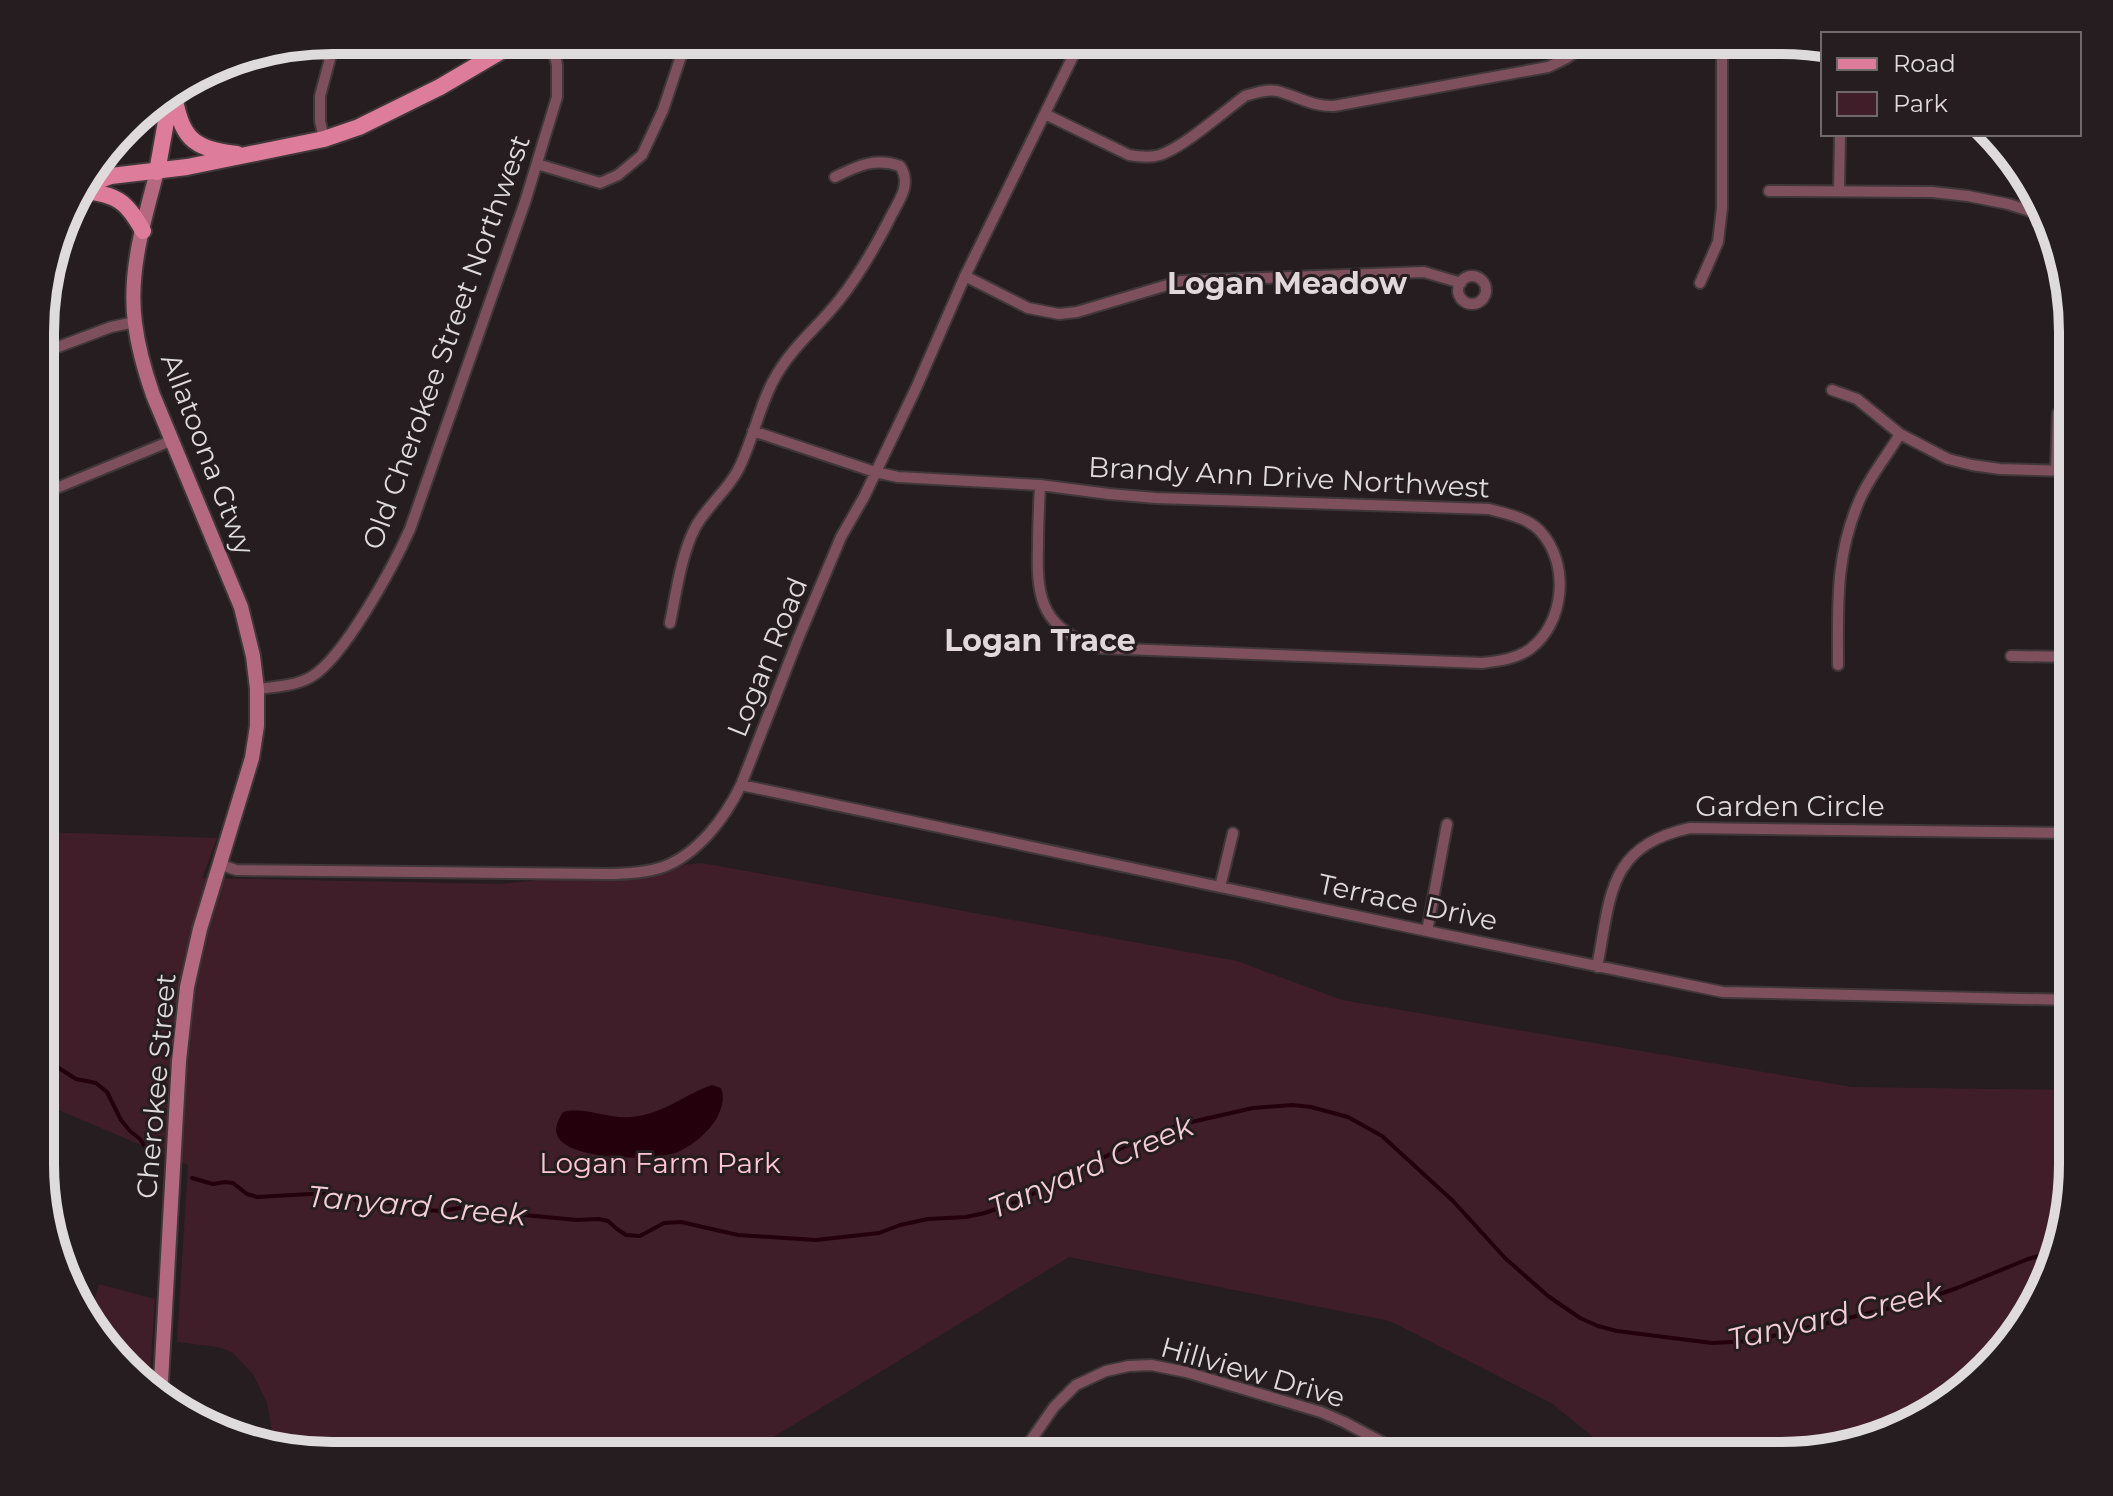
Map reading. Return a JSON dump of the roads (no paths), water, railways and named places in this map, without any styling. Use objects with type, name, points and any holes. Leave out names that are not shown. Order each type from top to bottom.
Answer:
[{"type":"main road","points":[[99,181],[324,139],[359,127],[440,87],[494,55]]},
{"type":"main road","points":[[175,102],[185,129],[194,141],[216,151],[250,155]]},
{"type":"main road","name":"Allatoona Gtwy","points":[[157,172],[170,107]]},
{"type":"main road","points":[[104,174],[111,176]]},
{"type":"main road","points":[[93,190],[123,202],[143,231]]},
{"type":"street","points":[[324,139],[320,96],[331,55]]},
{"type":"street","name":"Old Cherokee Street Northwest","points":[[257,689],[303,681],[321,670],[350,633],[410,529],[537,164],[557,97],[559,80],[555,55]]},
{"type":"street","points":[[537,164],[600,183],[618,175],[642,155],[663,110],[681,55]]},
{"type":"street","name":"Logan Road","points":[[219,864],[236,870],[606,874],[637,873],[664,866],[692,851],[733,802],[835,552],[1074,55]]},
{"type":"street","points":[[1045,114],[1129,155],[1143,158],[1172,150],[1245,96],[1256,93],[1278,92],[1311,104],[1334,106],[1548,67],[1571,55]]},
{"type":"street","points":[[1700,283],[1718,242],[1722,208],[1722,55]]},
{"type":"street","points":[[1839,190],[1840,136]]},
{"type":"street","points":[[670,623],[693,531],[738,469],[777,374],[792,352],[838,303],[853,282],[892,214],[905,180],[900,166],[880,162],[863,163],[835,177]]},
{"type":"street","name":"Allatoona Gtwy","points":[[157,172],[136,266],[135,322],[148,379],[241,607],[257,689]]},
{"type":"street","points":[[1769,191],[1932,192],[1968,196],[2031,211]]},
{"type":"street","points":[[965,276],[1028,308],[1059,314],[1077,312],[1181,281],[1424,272],[1461,283]]},
{"type":"street","points":[[54,348],[111,327],[135,322]]},
{"type":"street","points":[[1832,390],[1857,399],[1900,434],[1948,459],[2000,469],[2056,470],[2058,413]]},
{"type":"street","name":"Brandy Ann Drive Northwest","points":[[753,431],[898,477],[1040,485],[1156,498],[1489,509],[1525,520],[1539,530],[1551,547],[1560,586],[1557,611],[1538,641],[1529,649],[1503,661],[1482,663],[1099,648],[1081,642],[1061,629],[1041,599],[1037,567],[1040,485]]},
{"type":"street","points":[[1838,665],[1839,585],[1846,535],[1861,497],[1900,434]]},
{"type":"street","points":[[54,489],[173,440]]},
{"type":"street","points":[[2011,656],[2058,657]]},
{"type":"street","name":"Cherokee Street","points":[[161,1383],[183,1019],[197,942],[252,758],[257,726],[257,689]]},
{"type":"street","name":"Terrace Drive","points":[[741,785],[1723,992],[2058,1000]]},
{"type":"street","points":[[1427,931],[1447,824]]},
{"type":"street","name":"Garden Circle","points":[[1597,967],[1612,891],[1619,872],[1643,846],[1672,832],[1690,828],[2058,833]]},
{"type":"street","points":[[1220,887],[1233,833]]},
{"type":"street","name":"Hillview Drive","points":[[1030,1441],[1054,1407],[1076,1385],[1106,1371],[1151,1365],[1186,1372],[1321,1412],[1381,1442]]},
{"type":"waterway","name":"Tanyard Creek","points":[[55,1066],[76,1079],[96,1083],[107,1092],[121,1120],[140,1139],[150,1155]]},
{"type":"waterway","name":"Tanyard Creek","points":[[192,1178],[213,1184],[233,1183],[247,1194],[257,1197],[329,1193],[351,1195],[359,1204],[368,1205],[400,1202],[426,1210],[466,1207],[510,1216],[599,1219],[608,1221],[626,1235],[640,1236],[664,1223],[681,1222],[738,1235],[816,1240],[879,1233],[928,1219],[985,1213],[1021,1200],[1124,1147],[1178,1125],[1253,1108],[1292,1105],[1348,1117],[1382,1136],[1453,1201],[1505,1258],[1548,1296],[1580,1318],[1617,1331],[1712,1343],[1751,1341],[1920,1301],[2044,1255]]},
{"type":"district","name":"Logan Meadow","points":[[1287,284]]},
{"type":"district","name":"Logan Trace","points":[[1040,641]]},
{"type":"park label","name":"Logan Farm Park","points":[[660,1163]]}]
